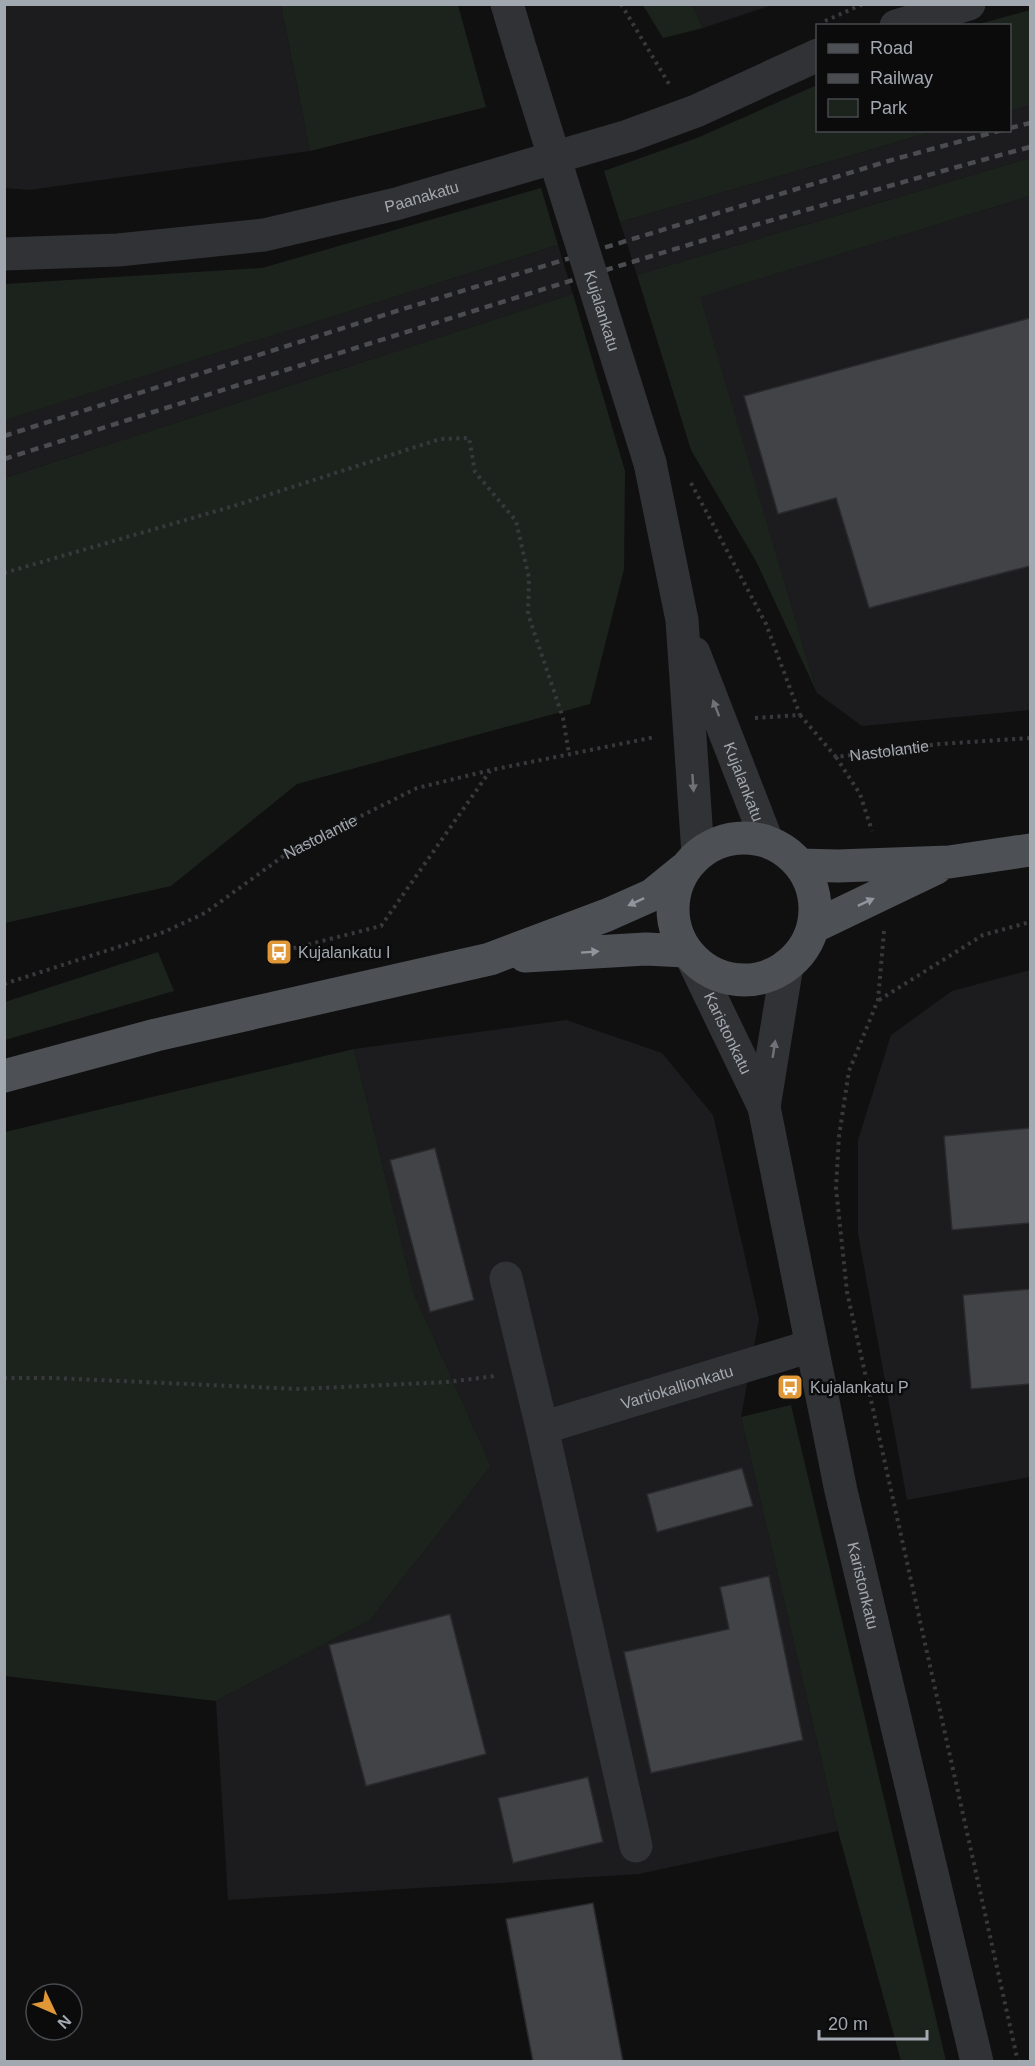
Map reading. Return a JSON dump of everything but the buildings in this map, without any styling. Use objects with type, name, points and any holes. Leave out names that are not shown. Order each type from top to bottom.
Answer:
[{"type":"main road","points":[[4,1076],[156,1035],[490,958],[607,915],[652,895],[691,862],[713,844],[731,839],[749,838],[779,847],[800,865],[807,876],[813,894],[815,914],[813,927],[799,955],[770,976],[750,980],[729,979],[710,972],[689,955],[677,936],[673,919],[674,893],[691,862]]},
{"type":"main road","points":[[800,865],[949,862],[1030,850]]},
{"type":"main road","points":[[813,927],[949,862]]},
{"type":"main road","points":[[490,958],[646,949],[689,955]]},
{"type":"street","name":"Kujalankatu","points":[[507,4],[650,463],[682,620],[691,862]]},
{"type":"street","points":[[882,4],[893,24]]},
{"type":"street","points":[[901,24],[969,4]]},
{"type":"street","name":"Paanakatu","points":[[4,254],[118,250],[264,235],[396,204],[638,132],[696,111],[816,57]]},
{"type":"street","name":"Kujalankatu","points":[[682,620],[767,842]]},
{"type":"street","name":"Karistonkatu","points":[[689,955],[764,1107],[841,1491],[977,2061]]},
{"type":"street","name":"Karistonkatu","points":[[764,1107],[787,965]]},
{"type":"street","points":[[506,1278],[636,1846]]},
{"type":"street","name":"Vartiokallionkatu","points":[[542,1428],[811,1346]]},
{"type":"path","points":[[621,4],[672,90]]},
{"type":"path","points":[[4,573],[237,505],[440,439],[469,438],[474,472],[516,521],[529,578],[528,614],[563,718],[569,754]]},
{"type":"path","points":[[688,477],[766,624],[800,715],[744,718]]},
{"type":"path","name":"Nastolantie","points":[[800,715],[836,757],[939,744],[1030,738]]},
{"type":"path","name":"Nastolantie","points":[[4,984],[164,932],[205,913],[289,852],[417,788],[491,770],[656,737]]},
{"type":"path","points":[[836,757],[860,794],[872,832]]},
{"type":"path","points":[[279,952],[381,926],[491,770]]},
{"type":"path","points":[[885,921],[878,1000],[849,1071],[839,1136],[836,1188],[847,1292],[1018,2061]]},
{"type":"path","points":[[878,1000],[983,935],[1030,922]]},
{"type":"path","points":[[4,1378],[53,1378],[300,1389],[448,1382],[528,1371]]},
{"type":"shaded area","points":[[4,5],[281,5],[310,151],[29,190],[5,188]]},
{"type":"shaded area","points":[[692,5],[772,5],[703,28]]},
{"type":"shaded area","points":[[1030,105],[1030,158],[637,275],[620,222],[932,132],[1011,132],[1011,111]]},
{"type":"shaded area","points":[[1030,196],[1030,710],[862,726],[817,693],[699,297]]},
{"type":"shaded area","points":[[558,245],[573,294],[5,478],[4,420]]},
{"type":"shaded area","points":[[1030,970],[1030,1477],[907,1500],[858,1234],[858,1140],[891,1035],[952,991]]},
{"type":"shaded area","points":[[566,1020],[662,1053],[713,1115],[759,1319],[741,1417],[838,1831],[639,1874],[228,1900],[216,1701],[370,1620],[491,1466],[414,1294],[354,1049]]},
{"type":"green space","points":[[281,5],[458,5],[486,107],[310,151]]},
{"type":"green space","points":[[643,5],[692,5],[703,28],[663,38]]},
{"type":"green space","points":[[1030,10],[1030,105],[1011,111],[1011,24],[980,24]]},
{"type":"green space","points":[[816,85],[816,132],[932,132],[620,222],[604,171],[697,138]]},
{"type":"green space","points":[[1030,158],[1030,196],[700,297],[817,693],[757,563],[691,450],[637,275]]},
{"type":"green space","points":[[541,188],[558,245],[5,420],[5,284],[262,268]]},
{"type":"green space","points":[[573,294],[625,471],[624,569],[590,704],[297,784],[171,886],[5,923],[5,478]]},
{"type":"green space","points":[[158,952],[174,991],[5,1040],[5,1002]]},
{"type":"green space","points":[[354,1049],[414,1294],[491,1466],[370,1620],[216,1701],[5,1676],[5,1132]]},
{"type":"green space","points":[[791,1405],[946,2061],[901,2061],[838,1831],[741,1417]]},
{"type":"railway","points":[[1011,128],[1030,123]]},
{"type":"railway","points":[[4,436],[403,309],[895,159],[995,132]]},
{"type":"railway","points":[[4,459],[644,258],[1030,147]]},
{"type":"place","name":"Kujalankatu I","points":[[279,952]]},
{"type":"place","name":"Kujalankatu P","points":[[790,1387]]}]
